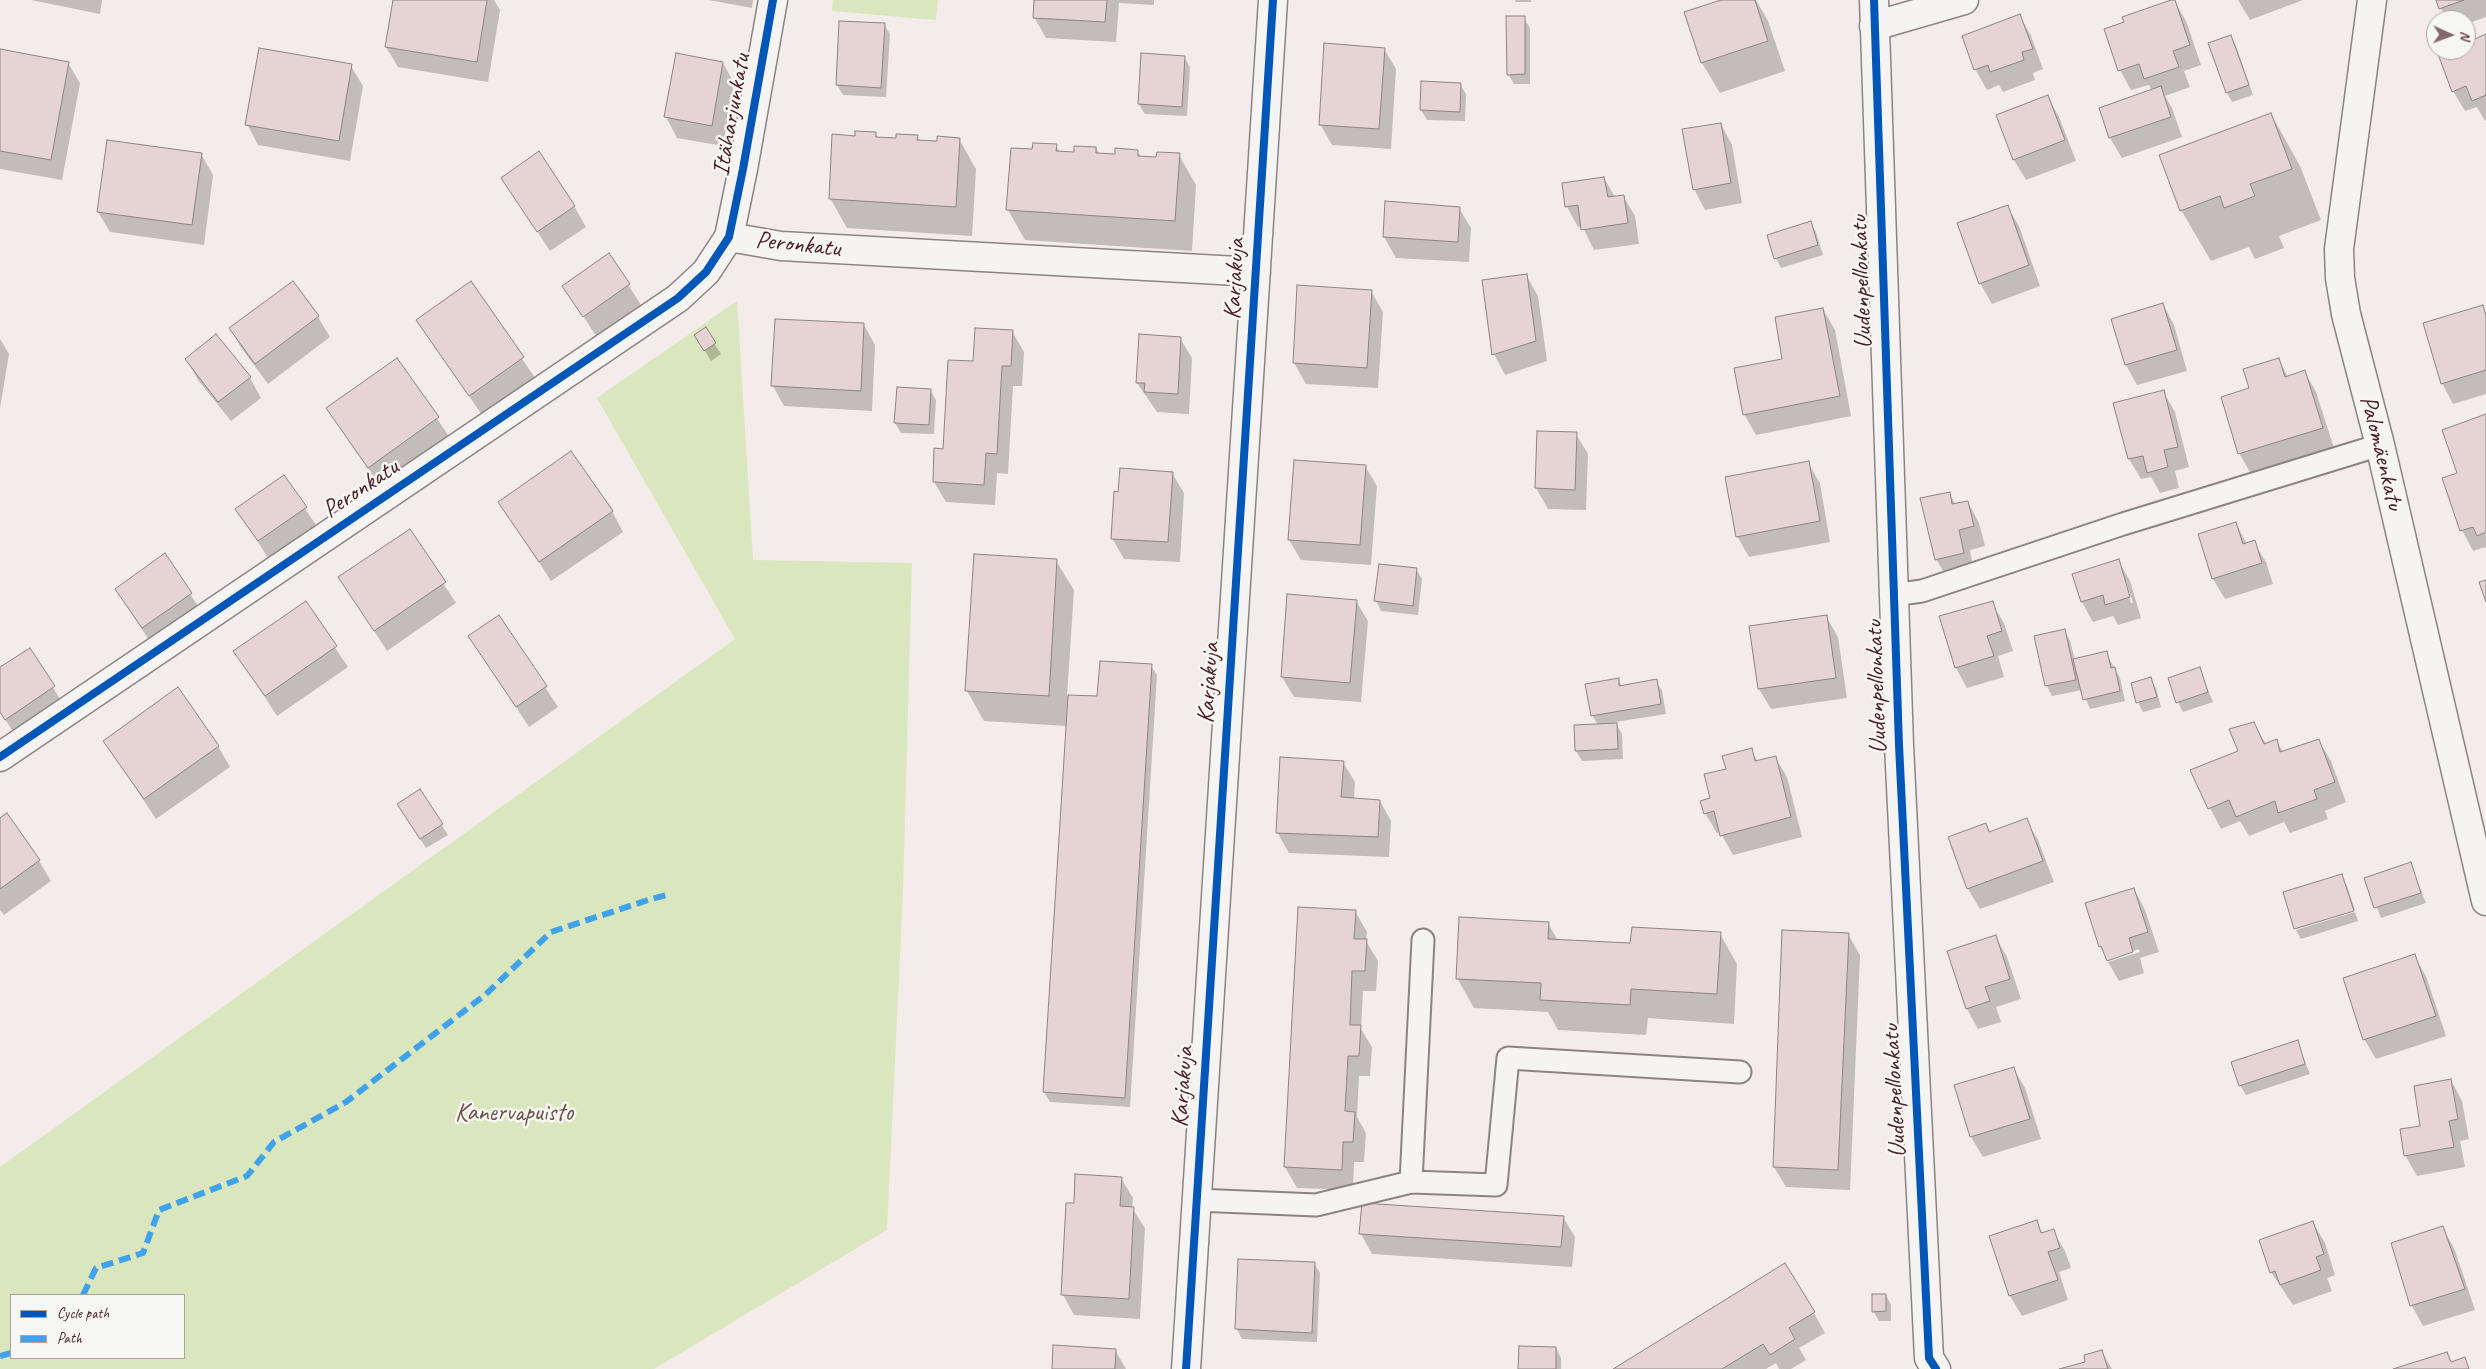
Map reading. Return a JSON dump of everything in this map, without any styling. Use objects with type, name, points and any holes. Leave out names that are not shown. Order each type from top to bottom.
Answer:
[{"type":"street","name":"Itäharjunkatu","points":[[729,237],[773,0]]},
{"type":"street","name":"Karjakuja","points":[[1186,1369],[1272,0]]},
{"type":"street","points":[[1874,13],[1964,0]]},
{"type":"street","name":"Palomäenkatu","points":[[2372,0],[2344,214],[2340,249],[2340,278],[2346,314],[2380,445],[2486,901]]},
{"type":"street","name":"Uudenpellonkatu","points":[[1874,13],[1893,595],[1926,1365]]},
{"type":"street","name":"Peronkatu","points":[[0,758],[678,298],[706,272],[729,237],[781,246],[1256,272]]},
{"type":"lane","points":[[1893,595],[1922,591],[2123,524],[2380,445]]},
{"type":"lane","points":[[1411,1182],[1423,940]]},
{"type":"lane","points":[[1196,1200],[1316,1205],[1411,1182],[1496,1185],[1508,1058],[1740,1072]]},
{"type":"green space","points":[[833,0],[938,0],[936,20],[832,11]]},
{"type":"green space","name":"Kanervapuisto","points":[[737,301],[753,560],[912,563],[903,891],[887,1230],[654,1369],[0,1369],[0,1167],[735,639],[597,398]]},
{"type":"building","points":[[393,0],[487,0],[477,62],[385,47]]},
{"type":"building","points":[[1034,0],[1107,0],[1105,22],[1033,18]]},
{"type":"building","points":[[1721,0],[1755,0],[1768,41],[1701,63],[1684,12]]},
{"type":"building","points":[[2175,0],[2190,45],[2173,51],[2179,67],[2144,79],[2139,64],[2118,71],[2104,29],[2124,22],[2122,17]]},
{"type":"building","points":[[2436,0],[2464,0],[2439,9]]},
{"type":"building","points":[[2020,14],[2033,49],[2022,52],[2024,60],[1990,72],[1988,65],[1974,70],[1962,36]]},
{"type":"building","points":[[1506,16],[1525,16],[1525,74],[1507,75]]},
{"type":"building","points":[[839,21],[885,23],[881,88],[836,85]]},
{"type":"building","points":[[2486,34],[2486,95],[2472,101],[2466,86],[2452,92],[2440,60],[2476,60],[2476,38]]},
{"type":"building","points":[[2231,35],[2249,85],[2226,93],[2208,43]]},
{"type":"building","points":[[1324,43],[1385,48],[1379,129],[1319,125]]},
{"type":"building","points":[[259,48],[352,64],[339,141],[245,125]]},
{"type":"building","points":[[0,49],[69,62],[51,160],[0,151]]},
{"type":"building","points":[[676,53],[723,62],[712,126],[664,117]]},
{"type":"building","points":[[1141,53],[1185,56],[1182,107],[1138,104]]},
{"type":"building","points":[[1421,81],[1461,83],[1460,112],[1420,110]]},
{"type":"building","points":[[2161,86],[2171,117],[2109,138],[2099,108]]},
{"type":"building","points":[[2048,95],[2065,140],[2013,160],[1996,115]]},
{"type":"building","points":[[2271,113],[2292,169],[2250,184],[2255,196],[2224,208],[2220,196],[2180,211],[2159,155]]},
{"type":"building","points":[[1721,123],[1731,183],[1693,190],[1682,129]]},
{"type":"building","points":[[855,131],[876,132],[876,137],[896,138],[896,134],[918,135],[917,140],[937,141],[937,136],[960,138],[956,207],[829,199],[832,134],[855,136]]},
{"type":"building","points":[[107,140],[202,153],[192,225],[97,212]]},
{"type":"building","points":[[1033,143],[1057,144],[1056,151],[1074,152],[1074,146],[1096,147],[1096,153],[1115,154],[1115,148],[1138,150],[1138,156],[1156,157],[1157,152],[1180,153],[1175,221],[1006,210],[1011,148],[1032,149]]},
{"type":"building","points":[[539,151],[575,206],[537,232],[501,178]]},
{"type":"building","points":[[1604,177],[1608,197],[1624,195],[1628,223],[1581,230],[1578,205],[1565,207],[1562,183]]},
{"type":"building","points":[[1385,201],[1460,207],[1458,242],[1383,237]]},
{"type":"building","points":[[2008,205],[2029,265],[1979,284],[1957,223]]},
{"type":"building","points":[[1811,221],[1818,245],[1774,259],[1767,235]]},
{"type":"building","points":[[609,253],[630,284],[583,317],[562,286]]},
{"type":"building","points":[[1527,274],[1536,341],[1492,355],[1482,280]]},
{"type":"building","points":[[293,281],[319,316],[255,364],[229,328]]},
{"type":"building","points":[[471,281],[524,357],[469,396],[416,320]]},
{"type":"building","points":[[1297,285],[1372,290],[1367,368],[1293,363]]},
{"type":"building","points":[[2163,303],[2177,350],[2125,365],[2111,319]]},
{"type":"building","points":[[2483,305],[2486,316],[2486,370],[2441,384],[2423,323]]},
{"type":"building","points":[[1823,308],[1840,396],[1743,415],[1734,368],[1782,359],[1775,317]]},
{"type":"building","points":[[775,319],[864,323],[861,391],[771,386]]},
{"type":"building","points":[[706,327],[716,343],[704,351],[694,335]]},
{"type":"building","points":[[975,328],[1013,330],[1011,366],[1002,366],[997,454],[986,453],[984,485],[933,482],[934,448],[943,449],[948,360],[973,361]]},
{"type":"building","points":[[216,334],[251,377],[218,402],[185,359]]},
{"type":"building","points":[[1139,334],[1181,337],[1178,394],[1144,392],[1145,383],[1136,383]]},
{"type":"building","points":[[397,358],[439,417],[368,468],[326,408]]},
{"type":"building","points":[[2279,358],[2285,377],[2305,370],[2323,428],[2238,454],[2221,397],[2249,388],[2243,369]]},
{"type":"building","points":[[897,387],[931,389],[929,425],[894,423]]},
{"type":"building","points":[[2164,390],[2178,447],[2164,450],[2168,467],[2147,473],[2143,456],[2128,459],[2113,403]]},
{"type":"building","points":[[2486,414],[2486,532],[2477,536],[2473,527],[2460,531],[2442,478],[2457,473],[2442,430]]},
{"type":"building","points":[[1537,431],[1577,432],[1575,490],[1535,488]]},
{"type":"building","points":[[571,451],[613,511],[539,562],[498,502]]},
{"type":"building","points":[[1294,460],[1366,465],[1360,545],[1288,540]]},
{"type":"building","points":[[1809,461],[1820,521],[1736,537],[1725,477]]},
{"type":"building","points":[[1120,468],[1173,472],[1168,542],[1111,539],[1114,491],[1118,492]]},
{"type":"building","points":[[284,475],[307,507],[258,541],[235,509]]},
{"type":"building","points":[[1950,492],[1952,504],[1968,501],[1974,526],[1959,530],[1964,553],[1935,560],[1920,498]]},
{"type":"building","points":[[2236,522],[2243,544],[2255,540],[2262,563],[2212,579],[2198,534]]},
{"type":"building","points":[[410,529],[446,582],[374,631],[338,577]]},
{"type":"building","points":[[165,553],[192,593],[142,628],[115,589]]},
{"type":"building","points":[[974,554],[1057,559],[1049,696],[965,691]]},
{"type":"building","points":[[2119,559],[2130,597],[2105,605],[2103,595],[2081,602],[2072,574]]},
{"type":"building","points":[[1379,564],[1417,568],[1413,606],[1374,601]]},
{"type":"building","points":[[2486,580],[2486,602],[2479,582]]},
{"type":"building","points":[[1287,594],[1357,600],[1350,683],[1281,677]]},
{"type":"building","points":[[306,601],[337,646],[265,696],[233,651]]},
{"type":"building","points":[[1993,601],[2002,631],[1987,636],[1994,656],[1955,668],[1939,616]]},
{"type":"building","points":[[499,615],[547,686],[516,707],[468,636]]},
{"type":"building","points":[[1827,615],[1836,678],[1758,689],[1749,626]]},
{"type":"building","points":[[2065,629],[2076,680],[2045,686],[2034,636]]},
{"type":"building","points":[[30,648],[55,686],[5,720],[0,712],[0,667]]},
{"type":"building","points":[[2107,651],[2111,668],[2115,667],[2120,691],[2083,700],[2073,659]]},
{"type":"building","points":[[1100,661],[1152,664],[1125,1098],[1043,1092],[1068,695],[1097,696]]},
{"type":"building","points":[[2200,667],[2208,692],[2176,703],[2168,678]]},
{"type":"building","points":[[2151,677],[2157,697],[2136,703],[2131,683]]},
{"type":"building","points":[[1619,678],[1619,686],[1657,679],[1661,704],[1591,716],[1585,684]]},
{"type":"building","points":[[178,687],[219,746],[144,799],[103,741]]},
{"type":"building","points":[[2254,722],[2264,744],[2277,739],[2280,752],[2319,739],[2335,782],[2314,790],[2317,799],[2278,813],[2275,801],[2236,817],[2229,800],[2208,809],[2190,770],[2238,751],[2229,729]]},
{"type":"building","points":[[1617,723],[1618,749],[1575,751],[1574,725]]},
{"type":"building","points":[[1752,748],[1755,761],[1776,756],[1791,817],[1720,836],[1714,811],[1704,814],[1700,801],[1710,798],[1704,774],[1726,769],[1722,756]]},
{"type":"building","points":[[1280,757],[1344,761],[1341,797],[1380,800],[1378,837],[1276,833]]},
{"type":"building","points":[[420,789],[443,824],[420,839],[397,804]]},
{"type":"building","points":[[7,813],[40,860],[0,889],[0,818]]},
{"type":"building","points":[[2027,818],[2043,861],[1967,889],[1948,837],[1986,823],[1989,832]]},
{"type":"building","points":[[2411,862],[2421,893],[2374,908],[2364,878]]},
{"type":"building","points":[[2342,874],[2354,911],[2294,929],[2283,892]]},
{"type":"building","points":[[2134,888],[2148,932],[2129,938],[2133,952],[2107,961],[2101,946],[2099,947],[2085,903]]},
{"type":"building","points":[[1298,907],[1356,910],[1354,939],[1367,939],[1365,971],[1352,971],[1350,1025],[1361,1025],[1359,1056],[1348,1056],[1345,1111],[1355,1112],[1353,1142],[1343,1142],[1342,1170],[1284,1167]]},
{"type":"building","points":[[1459,917],[1549,922],[1548,939],[1630,943],[1632,927],[1721,932],[1717,994],[1631,989],[1630,1005],[1540,1000],[1541,983],[1456,979]]},
{"type":"building","points":[[1782,930],[1849,933],[1838,1170],[1773,1167]]},
{"type":"building","points":[[1996,935],[2010,979],[1985,987],[1990,1001],[1966,1009],[1947,951]]},
{"type":"building","points":[[2415,954],[2436,1016],[2363,1040],[2343,978]]},
{"type":"building","points":[[2298,1040],[2305,1064],[2239,1086],[2231,1062]]},
{"type":"building","points":[[2014,1067],[2030,1119],[1970,1137],[1954,1085]]},
{"type":"building","points":[[2451,1079],[2458,1119],[2449,1121],[2454,1147],[2404,1156],[2400,1129],[2420,1126],[2414,1086]]},
{"type":"building","points":[[1075,1174],[1122,1177],[1120,1206],[1134,1207],[1129,1299],[1061,1295],[1066,1203],[1074,1203]]},
{"type":"building","points":[[1362,1203],[1564,1216],[1561,1247],[1359,1234]]},
{"type":"building","points":[[2037,1220],[2041,1233],[2054,1229],[2060,1248],[2048,1252],[2058,1280],[2009,1296],[1989,1236]]},
{"type":"building","points":[[2313,1221],[2324,1254],[2316,1257],[2321,1270],[2280,1285],[2275,1271],[2270,1273],[2259,1240]]},
{"type":"building","points":[[2443,1226],[2465,1289],[2410,1306],[2391,1243]]},
{"type":"building","points":[[1238,1259],[1315,1262],[1312,1333],[1235,1329]]},
{"type":"building","points":[[1785,1263],[1815,1312],[1789,1328],[1795,1339],[1770,1355],[1763,1344],[1722,1369],[1613,1369]]},
{"type":"building","points":[[1872,1294],[1886,1294],[1886,1311],[1872,1312]]},
{"type":"building","points":[[1053,1345],[1116,1349],[1115,1369],[1052,1369]]},
{"type":"building","points":[[1519,1346],[1556,1347],[1556,1369],[1518,1369]]},
{"type":"building","points":[[2102,1350],[2108,1369],[2059,1369],[2085,1362],[2084,1355]]},
{"type":"building","points":[[2447,1352],[2451,1362],[2465,1357],[2469,1369],[2393,1369]]},
{"type":"marked path","points":[[83,1294],[96,1268],[143,1253],[159,1210],[247,1176],[274,1142],[346,1102],[485,995],[551,932],[671,894]]},
{"type":"marked path","points":[[0,1356],[10,1353]]},
{"type":"cycle path","points":[[0,757],[678,298],[706,272],[729,237],[773,0]]},
{"type":"cycle path","points":[[1186,1369],[1273,0]]},
{"type":"cycle path","points":[[1874,0],[1899,745],[1929,1358],[1936,1369]]}]
